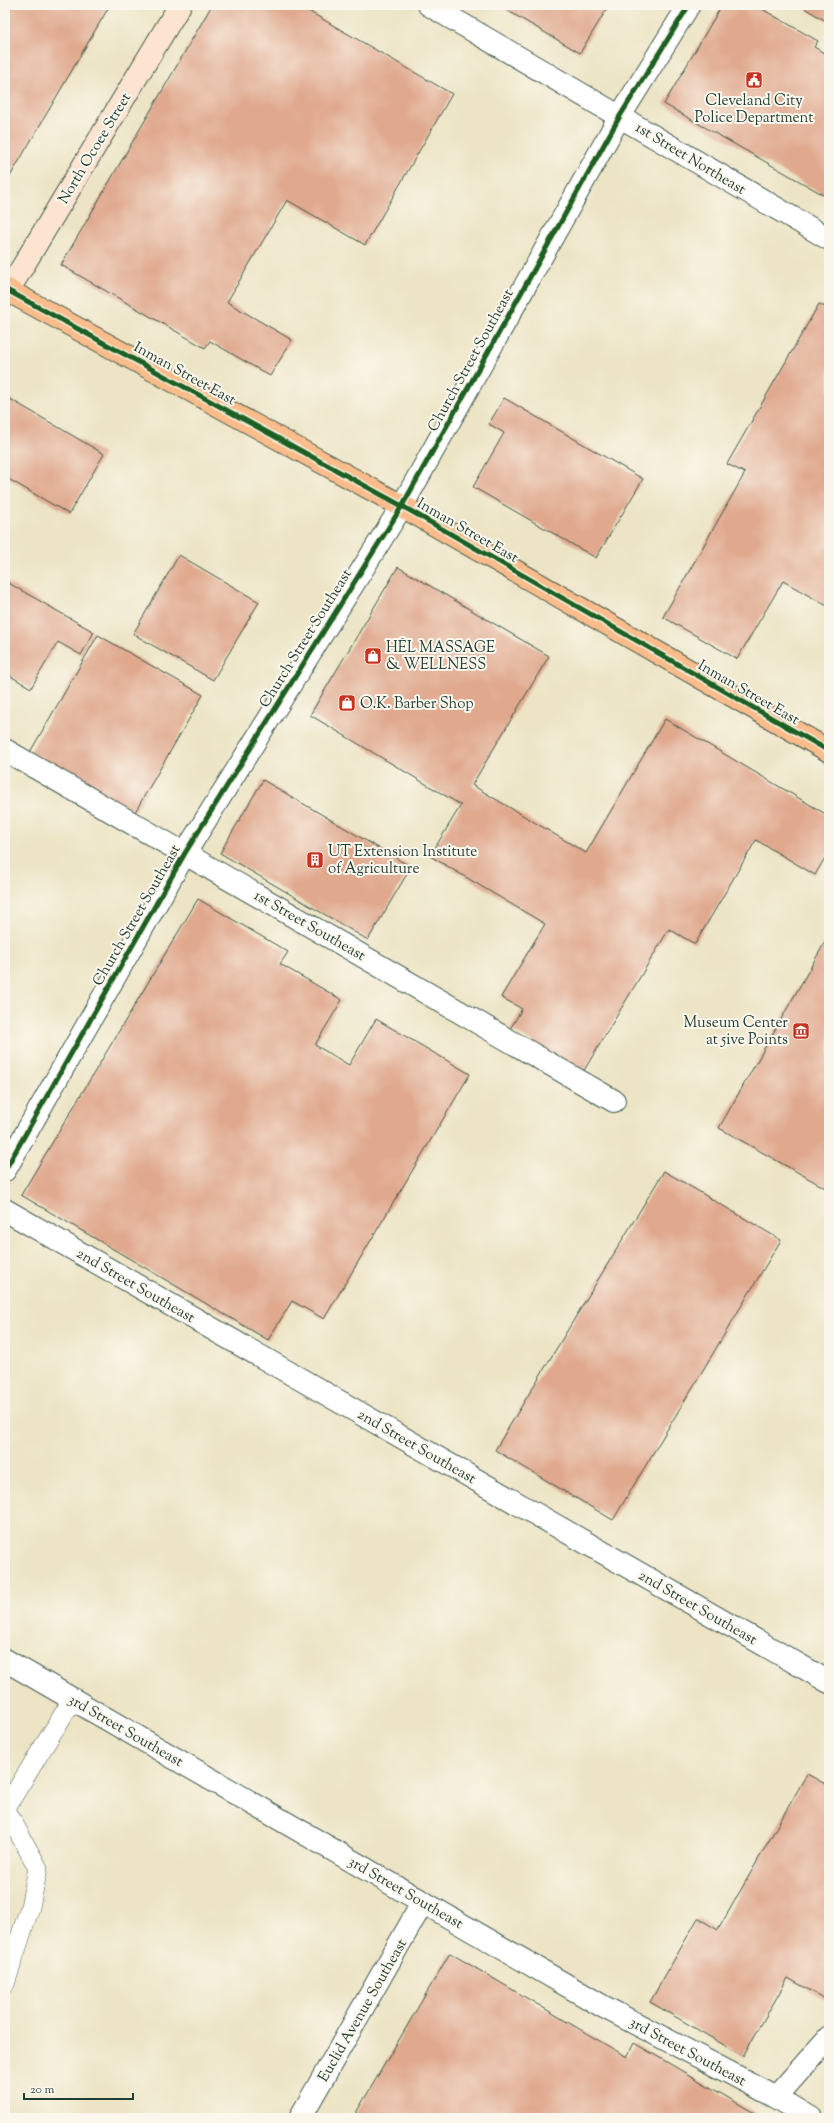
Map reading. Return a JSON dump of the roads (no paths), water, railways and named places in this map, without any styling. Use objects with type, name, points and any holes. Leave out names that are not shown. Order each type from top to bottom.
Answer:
[{"type":"main road","name":"North Ocoee Street","points":[[6,292],[180,5]]},
{"type":"main road","name":"Inman Street East","points":[[6,292],[402,506],[829,751]]},
{"type":"street","name":"1st Street Northeast","points":[[429,5],[829,239]]},
{"type":"street","name":"Church Street Southeast","points":[[5,1170],[185,853],[402,506],[620,116],[689,5]]},
{"type":"street","name":"1st Street Southeast","points":[[5,750],[614,1101]]},
{"type":"street","name":"2nd Street Southeast","points":[[5,1210],[829,1682]]},
{"type":"street","name":"3rd Street Southeast","points":[[5,1660],[604,2007],[776,2097],[811,2118]]},
{"type":"street","name":"Euclid Avenue Southeast","points":[[300,2118],[423,1902]]},
{"type":"street","points":[[776,2097],[829,2037]]},
{"type":"lane","points":[[5,1984],[30,1907],[38,1868],[5,1808],[73,1699]]},
{"type":"place","name":"Cleveland City Police Department","points":[[754,80]]},
{"type":"place","name":"HĒL MASSAGE & WELLNESS","points":[[373,656]]},
{"type":"place","name":"O.K. Barber Shop","points":[[347,703]]},
{"type":"place","name":"UT Extension Institute of Agriculture","points":[[315,860]]},
{"type":"place","name":"Museum Center at 5ive Points","points":[[801,1031]]}]
